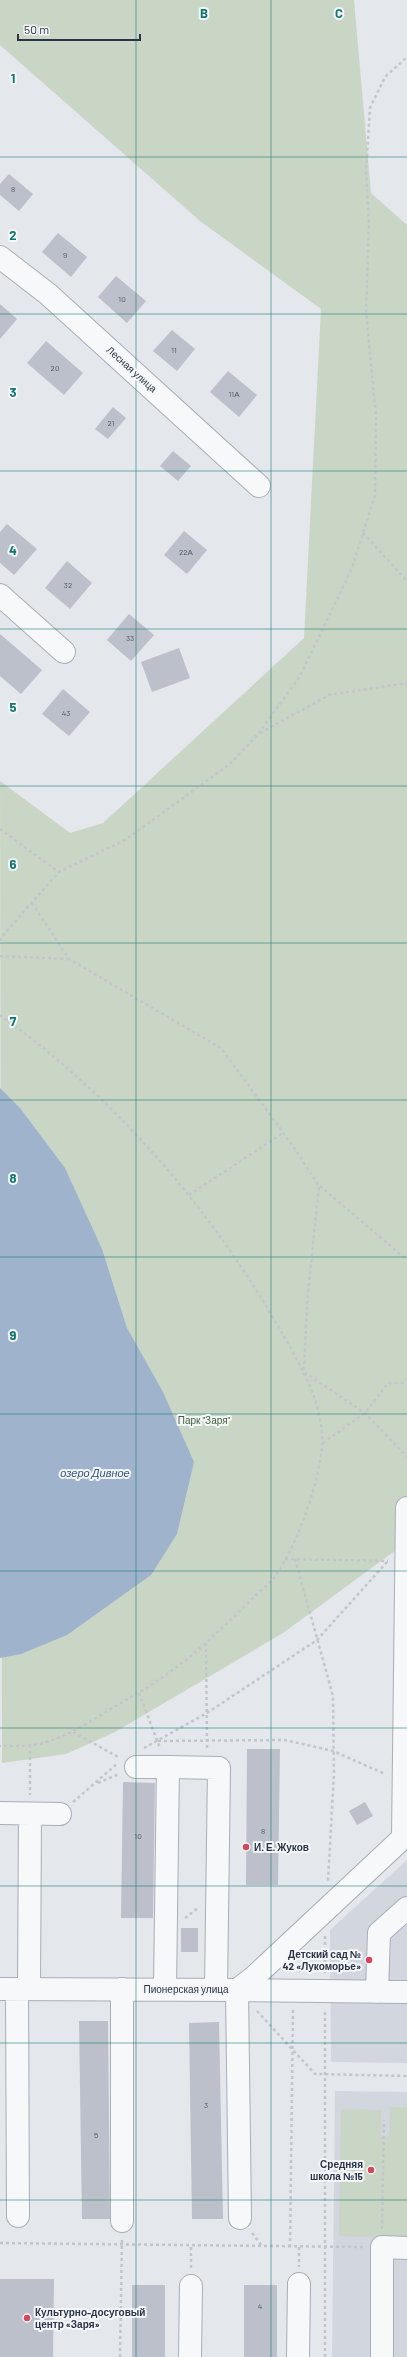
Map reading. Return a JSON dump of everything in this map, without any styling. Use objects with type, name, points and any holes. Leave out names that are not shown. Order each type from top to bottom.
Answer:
[{"type":"street","name":"Лесная улица","points":[[0,258],[48,294],[259,486]]},
{"type":"street","points":[[0,596],[64,652]]},
{"type":"street","points":[[405,1836],[397,1561],[407,1508]]},
{"type":"street","points":[[140,1758],[168,1767],[220,1768],[218,1892],[226,1990],[240,2218]]},
{"type":"street","points":[[165,1989],[168,1767]]},
{"type":"street","points":[[0,1813],[60,1814]]},
{"type":"street","points":[[18,2216],[15,1989],[30,1814]]},
{"type":"street","name":"Пионерская улица","points":[[15,1989],[226,1990],[254,1977],[405,1836]]},
{"type":"street","points":[[377,1992],[379,1933],[407,1908]]},
{"type":"street","points":[[122,1989],[122,2221]]},
{"type":"street","points":[[226,1990],[407,1992]]},
{"type":"street","points":[[382,2357],[382,2247],[407,2248]]},
{"type":"street","points":[[298,2357],[299,2284]]},
{"type":"street","points":[[190,2357],[191,2286]]},
{"type":"path","points":[[0,941],[3,935],[59,872],[125,840],[230,764],[258,734],[299,678],[352,568],[375,495],[376,416],[366,311],[369,223],[366,172],[370,108],[385,77],[407,57]]},
{"type":"path","points":[[363,533],[407,582]]},
{"type":"path","points":[[258,734],[329,695],[407,684]]},
{"type":"path","points":[[0,829],[59,872]]},
{"type":"path","points":[[32,903],[69,959],[221,1048],[284,1133],[320,1186],[407,1260]]},
{"type":"path","points":[[0,956],[69,959]]},
{"type":"path","points":[[0,1015],[27,1034],[90,1087],[175,1177],[189,1195],[259,1293],[304,1372],[321,1422],[322,1444],[321,1459],[302,1527],[276,1576],[206,1643],[167,1676],[73,1732],[44,1743],[0,1746]]},
{"type":"path","points":[[189,1195],[284,1133]]},
{"type":"path","points":[[304,1372],[307,1303],[320,1186]]},
{"type":"path","points":[[304,1372],[365,1413],[407,1457]]},
{"type":"path","points":[[322,1444],[365,1413],[388,1383],[407,1383]]},
{"type":"path","points":[[285,1559],[397,1561]]},
{"type":"path","points":[[295,1559],[332,1696],[334,1773],[330,1873],[324,1911],[326,2075],[325,2357]]},
{"type":"path","points":[[94,1784],[140,1758],[157,1741],[207,1713],[317,1640],[397,1561]]},
{"type":"path","points":[[206,1643],[208,1768]]},
{"type":"path","points":[[139,1693],[168,1767]]},
{"type":"path","points":[[60,1814],[122,1760],[73,1732]]},
{"type":"path","points":[[157,1741],[285,1740],[333,1751],[404,1782]]},
{"type":"path","points":[[30,1745],[30,1814]]},
{"type":"path","points":[[166,1934],[218,1892]]},
{"type":"path","points":[[290,2247],[293,1990],[310,1947]]},
{"type":"path","points":[[226,1990],[292,2050],[315,2074],[407,2076]]},
{"type":"path","points":[[0,2243],[382,2247],[384,2120]]},
{"type":"path","points":[[120,2357],[121,2245]]},
{"type":"shaded area","name":"Детский сад № 42 «Лукоморье»","points":[[407,1860],[407,2063],[331,2062],[330,1930]]},
{"type":"shaded area","name":"Средняя школа №15","points":[[335,2091],[407,2092],[407,2357],[332,2357]]},
{"type":"green space","name":"Парк \"Заря\"","points":[[0,0],[354,0],[371,193],[407,225],[407,1542],[283,1633],[115,1732],[66,1754],[2,1763],[0,781],[70,833],[103,823],[304,638],[321,309],[200,221],[0,45]]},
{"type":"green space","points":[[390,2107],[407,2107],[407,2238],[339,2236],[341,2109],[381,2110],[381,2137],[389,2136]]},
{"type":"water","name":"озеро Дивное","points":[[0,1088],[20,1108],[65,1168],[102,1249],[127,1328],[163,1392],[194,1462],[177,1534],[151,1575],[67,1635],[21,1654],[0,1658]]},
{"type":"building","points":[[9,174],[33,194],[19,211],[0,195],[0,184]]},
{"type":"building","points":[[58,233],[87,257],[71,277],[42,252]]},
{"type":"building","points":[[116,276],[146,301],[127,323],[98,297]]},
{"type":"building","points":[[0,304],[17,319],[0,339]]},
{"type":"building","points":[[172,330],[195,349],[177,371],[153,351]]},
{"type":"building","points":[[46,341],[83,373],[64,395],[27,363]]},
{"type":"building","points":[[228,371],[257,395],[239,417],[210,392]]},
{"type":"building","points":[[113,407],[126,418],[108,439],[95,429]]},
{"type":"building","points":[[173,451],[191,466],[178,481],[160,466]]},
{"type":"building","points":[[7,524],[37,549],[14,575],[0,563],[0,532]]},
{"type":"building","points":[[184,531],[207,550],[187,574],[164,555]]},
{"type":"building","points":[[67,561],[92,583],[70,609],[45,588]]},
{"type":"building","points":[[129,614],[154,635],[131,661],[107,640]]},
{"type":"building","points":[[0,634],[42,670],[21,694],[0,676]]},
{"type":"building","points":[[179,648],[190,678],[152,692],[141,662]]},
{"type":"building","points":[[63,689],[90,712],[69,736],[42,714]]},
{"type":"building","points":[[247,1749],[280,1749],[278,1885],[246,1885]]},
{"type":"building","points":[[123,1782],[155,1783],[153,1918],[121,1918]]},
{"type":"building","points":[[365,1802],[373,1816],[357,1825],[349,1811]]},
{"type":"building","points":[[181,1928],[198,1928],[198,1952],[181,1952]]},
{"type":"building","points":[[79,2021],[108,2021],[110,2219],[82,2219]]},
{"type":"building","points":[[219,2022],[223,2219],[192,2219],[189,2023]]},
{"type":"building","name":"Культурно-досуговый центр «Заря»","points":[[0,2279],[54,2279],[53,2357],[0,2357]]},
{"type":"building","points":[[132,2285],[165,2285],[165,2357],[132,2357]]},
{"type":"building","points":[[244,2285],[277,2285],[277,2357],[244,2357]]},
{"type":"place","name":"И. Е. Жуков","points":[[246,1847]]},
{"type":"place","name":"Детский сад № 42 «Лукоморье»","points":[[369,1960]]},
{"type":"place","name":"Средняя школа №15","points":[[371,2170]]},
{"type":"place","name":"Культурно-досуговый центр «Заря»","points":[[27,2318]]}]
